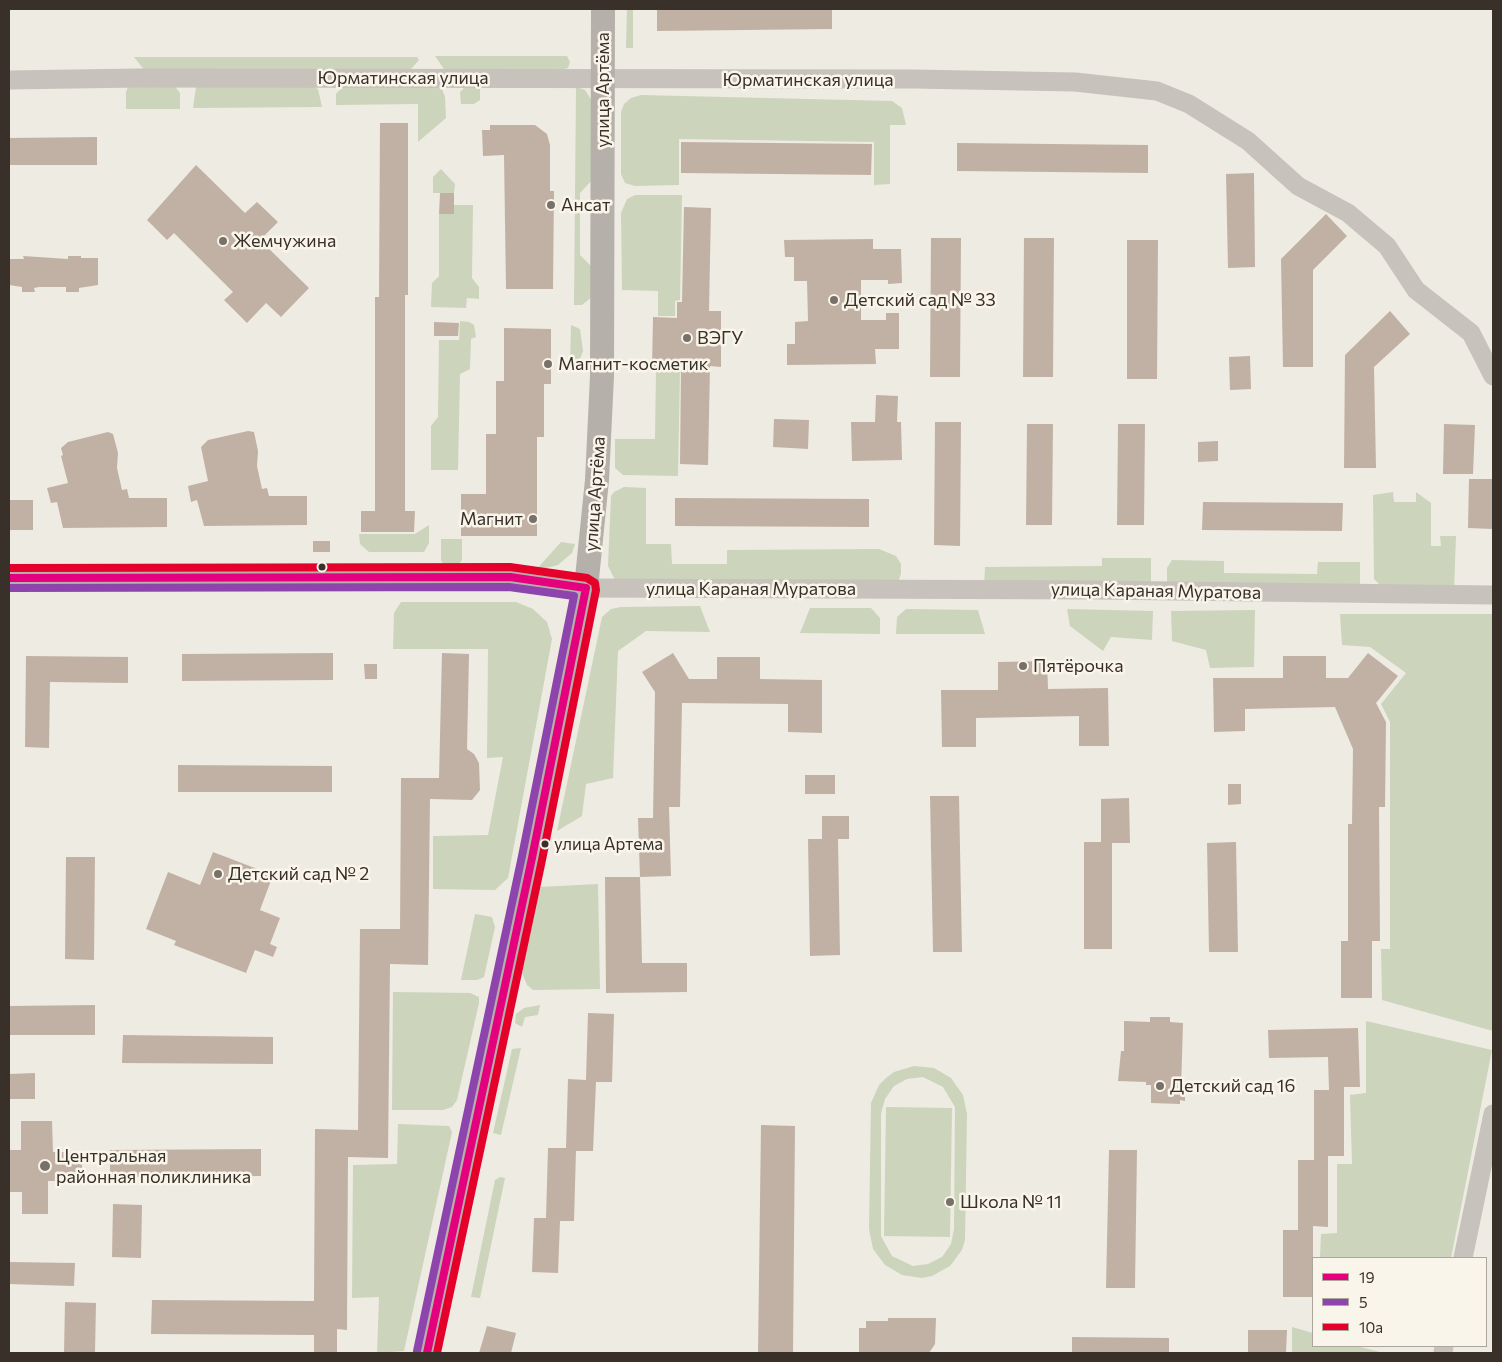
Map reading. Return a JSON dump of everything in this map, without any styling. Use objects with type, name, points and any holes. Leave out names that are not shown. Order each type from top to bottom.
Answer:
[{"type":"main road","name":"улица Артёма","points":[[427,1353],[532,858],[586,588],[594,522],[602,376],[603,9]]},
{"type":"main road","name":"улица Караная Муратова","points":[[9,578],[510,577],[586,588]]},
{"type":"street","name":"Юрматинская улица","points":[[9,80],[37,78],[914,79],[1075,82],[1157,91],[1190,104],[1248,141],[1298,186],[1348,213],[1387,246],[1416,290],[1471,334],[1493,376]]},
{"type":"street","name":"улица Караная Муратова","points":[[586,588],[1493,594]]},
{"type":"street","points":[[1462,1257],[1485,1194],[1493,1114]]},
{"type":"green space","points":[[627,9],[633,9],[633,48],[626,48]]},
{"type":"green space","points":[[435,56],[567,56],[570,62],[568,68],[564,69],[444,69]]},
{"type":"green space","points":[[134,57],[417,57],[419,60],[411,69],[145,71]]},
{"type":"green space","points":[[310,84],[318,89],[322,107],[193,108],[196,87]]},
{"type":"green space","points":[[174,85],[180,93],[180,109],[126,109],[126,92],[128,87]]},
{"type":"green space","points":[[343,86],[436,86],[442,89],[445,97],[446,118],[418,142],[418,104],[336,105],[336,94]]},
{"type":"green space","points":[[465,87],[480,87],[480,100],[474,104],[461,104],[460,92]]},
{"type":"green space","points":[[576,87],[585,90],[592,101],[593,179],[580,193],[580,255],[593,268],[592,297],[582,305],[574,305]]},
{"type":"green space","points":[[641,95],[892,101],[902,108],[906,125],[890,125],[890,184],[874,185],[874,142],[679,139],[679,185],[635,186],[625,183],[621,174],[621,112],[624,104],[631,98]]},
{"type":"green space","points":[[441,169],[455,184],[454,193],[433,193],[433,177]]},
{"type":"green space","points":[[635,195],[682,195],[680,300],[675,301],[675,316],[658,316],[658,291],[622,290],[621,213],[627,199]]},
{"type":"green space","points":[[454,205],[473,205],[472,278],[479,287],[479,299],[467,298],[466,308],[431,307],[432,283],[439,276],[439,214],[454,214]]},
{"type":"green space","points":[[460,321],[469,322],[474,325],[476,337],[471,339],[470,369],[460,374],[458,470],[431,470],[431,426],[438,417],[439,340],[459,340]]},
{"type":"green space","points":[[571,325],[580,329],[583,351],[580,359],[570,367]]},
{"type":"green space","points":[[656,370],[680,370],[678,476],[623,475],[615,468],[615,439],[655,439]]},
{"type":"green space","points":[[624,487],[646,488],[646,544],[671,544],[672,564],[727,564],[727,550],[879,549],[896,556],[901,564],[901,574],[898,582],[616,582],[608,566],[611,496],[614,492]]},
{"type":"green space","points":[[1393,492],[1394,502],[1416,502],[1416,492],[1431,503],[1431,546],[1441,546],[1440,536],[1456,536],[1454,591],[1387,592],[1374,579],[1373,495]]},
{"type":"green space","points":[[429,525],[429,543],[424,552],[369,552],[360,544],[359,534],[415,534]]},
{"type":"green space","points":[[441,539],[462,539],[462,560],[453,572],[444,566],[441,560]]},
{"type":"green space","points":[[561,542],[575,544],[572,553],[558,565],[535,571]]},
{"type":"green space","points":[[1102,558],[1151,558],[1151,589],[984,589],[985,567],[1102,566]]},
{"type":"green space","points":[[1172,560],[1224,561],[1224,573],[1317,574],[1318,562],[1360,562],[1360,592],[1167,589],[1167,568]]},
{"type":"green space","points":[[401,602],[516,602],[533,609],[547,622],[552,639],[508,878],[495,890],[433,889],[433,836],[488,835],[503,757],[487,758],[488,649],[393,649],[394,613]]},
{"type":"green space","points":[[700,606],[710,632],[646,631],[618,651],[613,778],[586,784],[582,816],[557,831],[602,617],[611,609],[621,607]]},
{"type":"green space","points":[[810,608],[871,608],[880,618],[880,634],[800,633]]},
{"type":"green space","points":[[906,609],[978,610],[985,634],[896,634],[897,617]]},
{"type":"green space","points":[[1067,609],[1153,611],[1152,640],[1111,637],[1103,651],[1070,626]]},
{"type":"green space","points":[[1255,610],[1254,667],[1210,668],[1206,650],[1172,641],[1171,611]]},
{"type":"green space","points":[[1340,614],[1493,614],[1493,1031],[1382,1000],[1381,949],[1390,949],[1390,722],[1381,704],[1406,673],[1370,647],[1342,645]]},
{"type":"green space","points":[[598,884],[600,989],[533,990],[527,985],[522,973],[539,887]]},
{"type":"green space","points":[[475,914],[492,917],[495,927],[484,977],[477,980],[461,980]]},
{"type":"green space","points":[[393,992],[470,993],[479,997],[457,1100],[452,1107],[443,1110],[392,1110]]},
{"type":"green space","points":[[540,1005],[538,1015],[525,1017],[522,1027],[515,1023],[516,1014],[524,1008]]},
{"type":"green space","points":[[1366,1021],[1492,1050],[1451,1257],[1320,1257],[1321,1234],[1337,1233],[1337,1164],[1352,1164],[1350,1095],[1366,1093]]},
{"type":"green space","points":[[521,1048],[501,1135],[493,1133],[512,1049]]},
{"type":"green space","points":[[914,1066],[934,1068],[951,1078],[963,1095],[967,1114],[965,1240],[962,1250],[950,1266],[932,1276],[922,1278],[902,1275],[885,1265],[873,1249],[869,1229],[871,1103],[879,1085],[894,1072]],"holes":[[[923,1077],[943,1087],[955,1107],[954,1229],[951,1244],[942,1257],[928,1264],[913,1266],[892,1256],[881,1236],[881,1114],[885,1099],[894,1086],[907,1079]]]},
{"type":"green space","points":[[886,1107],[952,1108],[950,1237],[884,1236]]},
{"type":"green space","points":[[398,1124],[449,1126],[452,1132],[404,1351],[377,1353],[379,1297],[352,1298],[353,1165],[397,1164]]},
{"type":"green space","points":[[500,1177],[505,1178],[480,1298],[471,1297],[495,1180]]},
{"type":"green space","points":[[1292,1327],[1312,1333],[1312,1347],[1361,1347],[1384,1353],[1292,1353]]},
{"type":"building","points":[[657,9],[832,9],[832,29],[657,31]]},
{"type":"building","points":[[380,123],[408,123],[408,295],[405,295],[405,511],[415,511],[414,532],[361,532],[361,511],[375,511],[375,297],[379,297]]},
{"type":"building","points":[[490,125],[535,125],[547,134],[550,145],[550,191],[554,191],[553,289],[506,289],[504,155],[483,156],[482,130],[490,130]]},
{"type":"building","points":[[97,137],[97,165],[9,165],[9,138]]},
{"type":"building","points":[[681,142],[872,144],[871,175],[681,173]]},
{"type":"building","points":[[957,143],[1148,145],[1148,173],[957,171]]},
{"type":"building","points":[[196,165],[245,213],[257,202],[278,222],[260,240],[309,288],[281,317],[266,303],[247,323],[224,300],[233,292],[174,233],[167,240],[147,220]]},
{"type":"building","points":[[1254,173],[1255,267],[1228,268],[1226,174]]},
{"type":"building","points":[[440,193],[454,193],[454,214],[439,214]]},
{"type":"building","points":[[684,207],[711,208],[709,311],[721,311],[721,367],[710,366],[708,465],[680,464],[681,369],[652,369],[653,317],[677,318],[677,302],[682,302]]},
{"type":"building","points":[[1326,214],[1347,236],[1313,270],[1313,367],[1283,367],[1281,259]]},
{"type":"building","points":[[931,238],[961,238],[960,377],[930,377]]},
{"type":"building","points":[[1024,238],[1054,238],[1053,377],[1023,377]]},
{"type":"building","name":"Детский сад № 33","points":[[873,239],[873,249],[901,249],[902,283],[888,284],[888,280],[861,280],[861,320],[886,320],[886,313],[899,313],[899,349],[875,349],[876,364],[787,365],[787,344],[795,344],[795,322],[808,321],[807,281],[794,281],[794,257],[785,257],[784,240]]},
{"type":"building","points":[[1127,240],[1158,240],[1157,379],[1127,379]]},
{"type":"building","points":[[23,256],[68,259],[68,256],[98,258],[98,285],[79,288],[79,292],[66,292],[66,287],[39,287],[34,288],[35,292],[22,292],[22,287],[9,285],[9,259],[24,259]]},
{"type":"building","points":[[1390,311],[1410,334],[1374,367],[1376,468],[1344,468],[1345,355]]},
{"type":"building","points":[[434,322],[459,323],[458,336],[434,336]]},
{"type":"building","points":[[504,328],[551,329],[551,384],[544,384],[544,437],[537,437],[537,536],[461,536],[461,494],[486,494],[486,434],[496,434],[496,381],[504,381]]},
{"type":"building","points":[[1250,356],[1251,389],[1230,390],[1229,357]]},
{"type":"building","points":[[876,395],[898,396],[897,422],[901,422],[902,460],[852,461],[851,422],[875,422]]},
{"type":"building","points":[[774,419],[809,420],[808,449],[773,447]]},
{"type":"building","points":[[935,422],[961,422],[960,546],[934,545]]},
{"type":"building","points":[[1027,424],[1053,424],[1052,525],[1026,525]]},
{"type":"building","points":[[1118,424],[1145,424],[1144,525],[1117,525]]},
{"type":"building","points":[[1444,424],[1475,425],[1473,474],[1443,474]]},
{"type":"building","points":[[248,431],[254,432],[258,451],[257,466],[262,489],[267,488],[269,496],[307,496],[307,525],[204,526],[197,500],[191,502],[188,486],[208,481],[201,447],[208,440]]},
{"type":"building","points":[[108,432],[113,434],[118,453],[117,468],[122,490],[127,489],[129,498],[167,498],[167,527],[63,528],[57,502],[51,503],[47,488],[68,483],[61,456],[63,455],[61,448],[68,442]]},
{"type":"building","points":[[1218,441],[1218,461],[1198,462],[1198,442]]},
{"type":"building","points":[[1469,479],[1493,479],[1493,529],[1468,528]]},
{"type":"building","points":[[675,498],[869,499],[869,527],[675,526]]},
{"type":"building","points":[[9,500],[33,500],[33,530],[9,530]]},
{"type":"building","points":[[1203,502],[1343,503],[1342,531],[1202,530]]},
{"type":"building","points":[[313,541],[330,541],[330,552],[313,552]]},
{"type":"building","points":[[333,653],[333,680],[182,681],[182,654]]},
{"type":"building","points":[[442,653],[469,654],[467,749],[474,754],[479,763],[480,790],[472,800],[430,799],[428,965],[390,964],[388,1158],[348,1157],[347,1330],[337,1329],[337,1353],[314,1353],[314,1335],[151,1334],[152,1300],[314,1301],[315,1129],[358,1130],[360,929],[400,929],[401,778],[439,778]]},
{"type":"building","points":[[673,653],[689,679],[717,679],[717,657],[760,657],[760,679],[822,680],[822,733],[788,732],[788,704],[682,703],[680,807],[669,807],[671,876],[640,877],[638,818],[653,818],[655,692],[642,672]]},
{"type":"building","points":[[1368,653],[1398,676],[1376,703],[1386,722],[1385,807],[1379,807],[1380,941],[1372,941],[1372,998],[1341,998],[1341,941],[1348,941],[1348,824],[1352,824],[1353,749],[1335,707],[1245,709],[1245,731],[1214,732],[1213,678],[1283,678],[1283,656],[1326,656],[1326,678],[1348,678]]},
{"type":"building","points":[[26,656],[128,657],[128,683],[50,682],[49,748],[25,747]]},
{"type":"building","points":[[1047,661],[1048,689],[1108,688],[1109,746],[1079,746],[1079,716],[976,718],[976,747],[942,747],[941,690],[998,690],[998,662]]},
{"type":"building","points":[[364,664],[377,664],[377,679],[365,679]]},
{"type":"building","points":[[178,765],[332,766],[332,792],[178,792]]},
{"type":"building","points":[[805,775],[835,775],[835,794],[805,794]]},
{"type":"building","points":[[1228,784],[1241,784],[1241,804],[1228,805]]},
{"type":"building","points":[[930,796],[959,796],[962,952],[933,952]]},
{"type":"building","points":[[1129,798],[1130,843],[1112,843],[1112,949],[1084,949],[1084,842],[1101,842],[1101,799]]},
{"type":"building","points":[[822,816],[849,816],[849,839],[838,839],[840,955],[810,956],[808,839],[822,839]]},
{"type":"building","points":[[1236,842],[1238,952],[1209,952],[1207,843]]},
{"type":"building","points":[[213,852],[273,875],[260,910],[280,918],[270,944],[277,947],[273,957],[255,950],[246,973],[174,945],[176,941],[146,929],[168,872],[200,885]]},
{"type":"building","points":[[66,857],[95,857],[94,960],[65,959]]},
{"type":"building","points":[[605,877],[640,877],[642,963],[687,963],[687,992],[606,993]]},
{"type":"building","points":[[95,1005],[95,1035],[9,1035],[9,1006]]},
{"type":"building","points":[[588,1013],[614,1014],[612,1082],[596,1082],[593,1151],[576,1151],[574,1221],[560,1221],[558,1273],[532,1272],[534,1218],[546,1218],[548,1148],[566,1148],[568,1079],[586,1080]]},
{"type":"building","points":[[1150,1017],[1170,1017],[1170,1022],[1183,1023],[1181,1089],[1185,1090],[1185,1101],[1180,1100],[1180,1104],[1151,1103],[1151,1085],[1146,1085],[1146,1082],[1118,1081],[1121,1051],[1124,1051],[1124,1021],[1150,1022]]},
{"type":"building","points":[[1358,1028],[1360,1087],[1344,1087],[1344,1156],[1328,1156],[1328,1227],[1313,1226],[1312,1297],[1283,1297],[1283,1230],[1298,1230],[1298,1160],[1314,1160],[1314,1090],[1329,1090],[1328,1057],[1269,1058],[1268,1030]]},
{"type":"building","points":[[123,1035],[273,1037],[273,1064],[122,1063]]},
{"type":"building","points":[[35,1073],[35,1099],[9,1099],[9,1074]]},
{"type":"building","name":"Центральная районная поликлиника","points":[[21,1121],[52,1121],[53,1152],[82,1152],[82,1181],[48,1181],[48,1214],[22,1214],[22,1192],[9,1192],[9,1150],[21,1150]]},
{"type":"building","points":[[761,1125],[795,1126],[793,1353],[758,1353]]},
{"type":"building","points":[[261,1149],[261,1176],[110,1177],[110,1150]]},
{"type":"building","points":[[1109,1150],[1137,1150],[1135,1288],[1106,1288]]},
{"type":"building","points":[[113,1204],[142,1205],[141,1258],[112,1257]]},
{"type":"building","points":[[9,1262],[75,1263],[74,1286],[9,1284]]},
{"type":"building","points":[[65,1302],[96,1303],[95,1353],[64,1353]]},
{"type":"building","points":[[888,1318],[936,1318],[935,1344],[929,1353],[859,1353],[859,1328],[866,1328],[866,1321],[888,1321]]},
{"type":"building","points":[[487,1326],[516,1333],[511,1353],[479,1353]]},
{"type":"building","points":[[1248,1330],[1287,1330],[1286,1353],[1248,1353]]},
{"type":"building","points":[[1072,1337],[1169,1338],[1169,1353],[1072,1353]]},
{"type":"transit line","name":"10а","points":[[9,568],[510,567],[587,578],[595,583],[596,590],[542,860],[437,1353]]},
{"type":"transit line","name":"19","points":[[9,578],[510,577],[586,588]]},
{"type":"transit line","name":"5","points":[[9,588],[509,587],[574,596],[522,856],[417,1351]]},
{"type":"transit line","name":"19","points":[[427,1353],[532,858],[586,588]]},
{"type":"place","name":"Ансат","points":[[551,205]]},
{"type":"place","name":"Жемчужина","points":[[223,241]]},
{"type":"place","name":"Детский сад № 33","points":[[834,300]]},
{"type":"place","name":"ВЭГУ","points":[[687,338]]},
{"type":"place","name":"Магнит-косметик","points":[[548,364]]},
{"type":"place","name":"Магнит","points":[[533,519]]},
{"type":"place","name":"Пятёрочка","points":[[1023,666]]},
{"type":"place","name":"улица Артема","points":[[545,844]]},
{"type":"place","name":"Детский сад № 2","points":[[218,874]]},
{"type":"place","name":"Детский сад 16","points":[[1160,1086]]},
{"type":"place","name":"Центральная районная поликлиника","points":[[45,1166]]},
{"type":"place","name":"Школа № 11","points":[[950,1202]]}]
